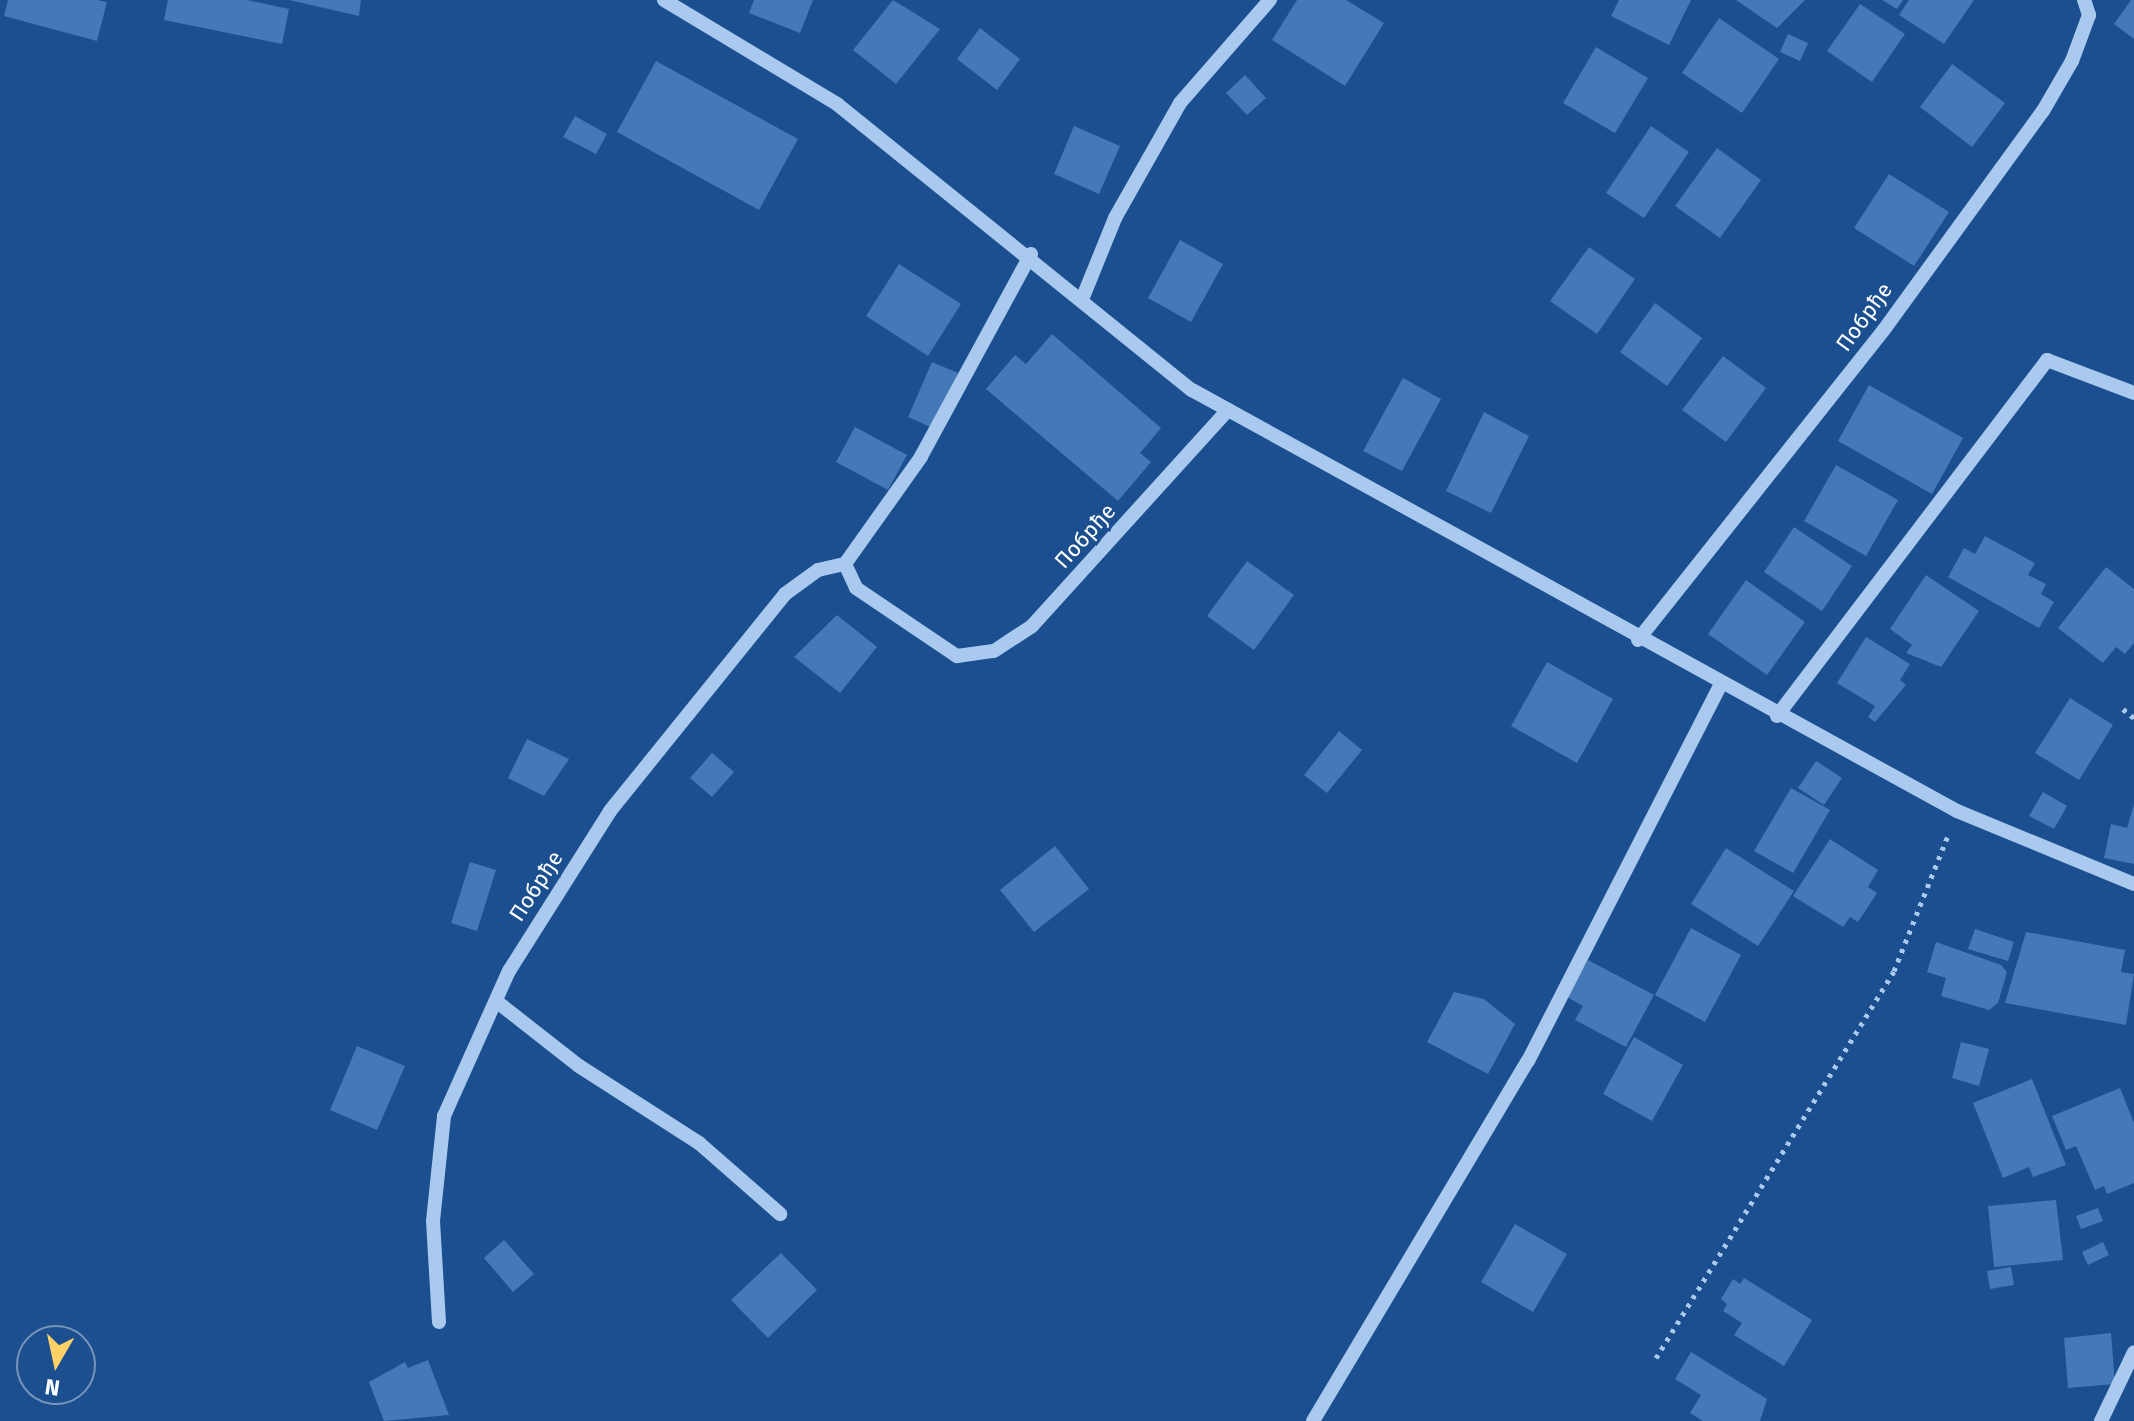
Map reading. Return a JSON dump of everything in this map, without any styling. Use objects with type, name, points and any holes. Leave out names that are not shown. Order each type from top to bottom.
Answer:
[{"type":"street","points":[[664,0],[837,104],[1031,254],[1192,390],[1720,686],[1957,811],[2134,884]]},
{"type":"street","points":[[1083,297],[1115,218],[1180,103],[1270,0]]},
{"type":"street","name":"Побрђе","points":[[1638,640],[1883,331],[2043,111],[2081,38],[2089,15],[2084,0]]},
{"type":"street","points":[[845,564],[921,457],[1031,254]]},
{"type":"street","points":[[1777,716],[2047,360],[2134,393]]},
{"type":"street","name":"Побрђе","points":[[439,1322],[433,1221],[444,1116],[496,1001],[610,811],[681,720],[721,681],[785,594],[818,570],[845,564],[856,588],[957,656],[994,651],[1032,626],[1228,410]]},
{"type":"street","points":[[1313,1421],[1528,1061],[1720,686]]},
{"type":"street","points":[[496,1001],[579,1066],[699,1143],[780,1214]]},
{"type":"street","points":[[2101,1421],[2134,1352]]},
{"type":"path","points":[[2123,709],[2134,718]]},
{"type":"path","points":[[1656,1358],[1894,971],[1957,811]]},
{"type":"building","points":[[8,0],[107,2],[97,41],[4,16]]},
{"type":"building","points":[[168,0],[247,0],[289,9],[282,44],[164,20]]},
{"type":"building","points":[[289,0],[361,0],[359,16]]},
{"type":"building","points":[[754,0],[813,0],[800,33],[749,13]]},
{"type":"building","points":[[893,0],[940,29],[896,84],[853,50]]},
{"type":"building","points":[[1297,0],[1346,0],[1384,23],[1345,86],[1272,40]]},
{"type":"building","points":[[1619,0],[1691,0],[1669,45],[1611,16]]},
{"type":"building","points":[[1736,0],[1805,0],[1777,28]]},
{"type":"building","points":[[1882,0],[1903,0],[1897,9]]},
{"type":"building","points":[[1909,0],[1974,0],[1944,44],[1899,15]]},
{"type":"building","points":[[2134,0],[2134,39],[2114,24]]},
{"type":"building","points":[[1860,4],[1905,34],[1872,82],[1827,51]]},
{"type":"building","points":[[1719,18],[1779,59],[1742,113],[1682,73]]},
{"type":"building","points":[[980,28],[1020,59],[997,90],[957,59]]},
{"type":"building","points":[[1788,34],[1808,43],[1800,61],[1780,52]]},
{"type":"building","points":[[1596,47],[1648,78],[1615,133],[1563,103]]},
{"type":"building","points":[[656,61],[798,139],[759,210],[617,132]]},
{"type":"building","points":[[1952,64],[2005,103],[1972,147],[1920,107]]},
{"type":"building","points":[[1245,75],[1266,98],[1247,115],[1226,93]]},
{"type":"building","points":[[575,116],[607,134],[596,154],[563,137]]},
{"type":"building","points":[[1074,126],[1120,146],[1099,194],[1054,174]]},
{"type":"building","points":[[1651,126],[1689,152],[1644,218],[1606,193]]},
{"type":"building","points":[[1717,148],[1761,180],[1720,238],[1675,206]]},
{"type":"building","points":[[1889,174],[1949,212],[1914,266],[1854,228]]},
{"type":"building","points":[[1180,240],[1223,264],[1191,322],[1148,298]]},
{"type":"building","points":[[1589,247],[1635,279],[1597,334],[1550,301]]},
{"type":"building","points":[[899,264],[961,304],[928,356],[866,316]]},
{"type":"building","points":[[1655,303],[1702,338],[1667,386],[1620,352]]},
{"type":"building","points":[[1052,334],[1161,428],[1140,453],[1151,462],[1118,501],[986,389],[1015,355],[1026,364]]},
{"type":"building","points":[[1723,356],[1766,388],[1726,442],[1682,410]]},
{"type":"building","points":[[932,362],[958,373],[935,429],[908,417]]},
{"type":"building","points":[[1403,378],[1441,399],[1402,471],[1363,451]]},
{"type":"building","points":[[1869,385],[1963,438],[1932,494],[1838,441]]},
{"type":"building","points":[[1484,412],[1529,436],[1491,513],[1446,491]]},
{"type":"building","points":[[855,427],[907,455],[888,490],[836,462]]},
{"type":"building","points":[[1836,465],[1898,500],[1866,556],[1804,521]]},
{"type":"building","points":[[1794,527],[1852,566],[1822,611],[1764,572]]},
{"type":"building","points":[[1985,536],[2035,563],[2028,575],[2046,584],[2041,594],[2054,602],[2039,628],[1948,577],[1964,548],[1975,554]]},
{"type":"building","points":[[1247,561],[1294,595],[1254,650],[1207,616]]},
{"type":"building","points":[[2106,567],[2134,589],[2134,643],[2125,654],[2116,647],[2103,663],[2058,628]]},
{"type":"building","points":[[1926,575],[1979,611],[1941,667],[1906,653],[1912,645],[1890,629]]},
{"type":"building","points":[[1746,580],[1805,622],[1767,675],[1708,634]]},
{"type":"building","points":[[837,615],[877,647],[840,693],[794,657]]},
{"type":"building","points":[[1866,637],[1910,664],[1900,680],[1906,685],[1875,722],[1868,717],[1875,706],[1837,683]]},
{"type":"building","points":[[1547,662],[1613,699],[1577,763],[1511,726]]},
{"type":"building","points":[[2070,698],[2113,725],[2079,780],[2035,753]]},
{"type":"building","points":[[1339,731],[1362,750],[1327,793],[1304,775]]},
{"type":"building","points":[[527,739],[569,759],[544,796],[508,778]]},
{"type":"building","points":[[712,753],[734,772],[712,797],[690,778]]},
{"type":"building","points":[[1816,761],[1842,778],[1824,805],[1798,788]]},
{"type":"building","points":[[1791,788],[1830,810],[1793,873],[1754,851]]},
{"type":"building","points":[[2043,792],[2067,806],[2054,829],[2029,816]]},
{"type":"building","points":[[2134,804],[2134,864],[2104,858],[2111,824],[2127,828]]},
{"type":"building","points":[[1830,839],[1878,870],[1868,887],[1877,893],[1858,922],[1850,917],[1843,927],[1793,896]]},
{"type":"building","points":[[1055,846],[1089,889],[1034,932],[1000,890]]},
{"type":"building","points":[[1726,848],[1794,891],[1758,946],[1691,904]]},
{"type":"building","points":[[470,862],[496,870],[477,931],[451,923]]},
{"type":"building","points":[[1691,928],[1741,955],[1705,1022],[1655,995]]},
{"type":"building","points":[[1975,929],[2014,942],[2008,961],[1968,949]]},
{"type":"building","points":[[2026,932],[2125,950],[2121,972],[2134,974],[2126,1025],[2005,1003]]},
{"type":"building","points":[[1936,942],[2001,965],[2007,972],[1998,1003],[1989,1010],[1941,996],[1946,978],[1927,972]]},
{"type":"building","points":[[1588,960],[1654,995],[1626,1047],[1575,1020],[1583,1006],[1567,997]]},
{"type":"building","points":[[1454,992],[1484,999],[1515,1024],[1488,1074],[1427,1042]]},
{"type":"building","points":[[1634,1037],[1683,1065],[1652,1121],[1603,1094]]},
{"type":"building","points":[[1961,1042],[1989,1049],[1979,1086],[1952,1078]]},
{"type":"building","points":[[357,1046],[405,1066],[377,1130],[330,1110]]},
{"type":"building","points":[[2032,1079],[2066,1165],[2033,1177],[2029,1167],[2003,1178],[1973,1103]]},
{"type":"building","points":[[2120,1088],[2134,1123],[2134,1183],[2107,1194],[2104,1186],[2095,1190],[2076,1146],[2066,1150],[2052,1116]]},
{"type":"building","points":[[2056,1200],[2063,1260],[1994,1267],[1988,1206]]},
{"type":"building","points":[[2098,1208],[2103,1221],[2081,1229],[2076,1216]]},
{"type":"building","points":[[1515,1224],[1567,1254],[1533,1312],[1481,1282]]},
{"type":"building","points":[[504,1240],[534,1274],[513,1292],[484,1258]]},
{"type":"building","points":[[2103,1242],[2109,1255],[2088,1265],[2082,1252]]},
{"type":"building","points":[[781,1253],[817,1290],[768,1338],[731,1300]]},
{"type":"building","points":[[2011,1267],[2014,1285],[1990,1289],[1987,1271]]},
{"type":"building","points":[[1744,1278],[1812,1320],[1784,1366],[1734,1335],[1742,1323],[1723,1311],[1727,1304],[1721,1299],[1733,1279],[1740,1284]]},
{"type":"building","points":[[2111,1333],[2115,1384],[2068,1388],[2064,1338]]},
{"type":"building","points":[[1691,1352],[1767,1399],[1760,1421],[1703,1421],[1690,1413],[1701,1395],[1675,1379]]},
{"type":"building","points":[[428,1360],[449,1415],[384,1421],[369,1382],[405,1362],[408,1368]]}]
